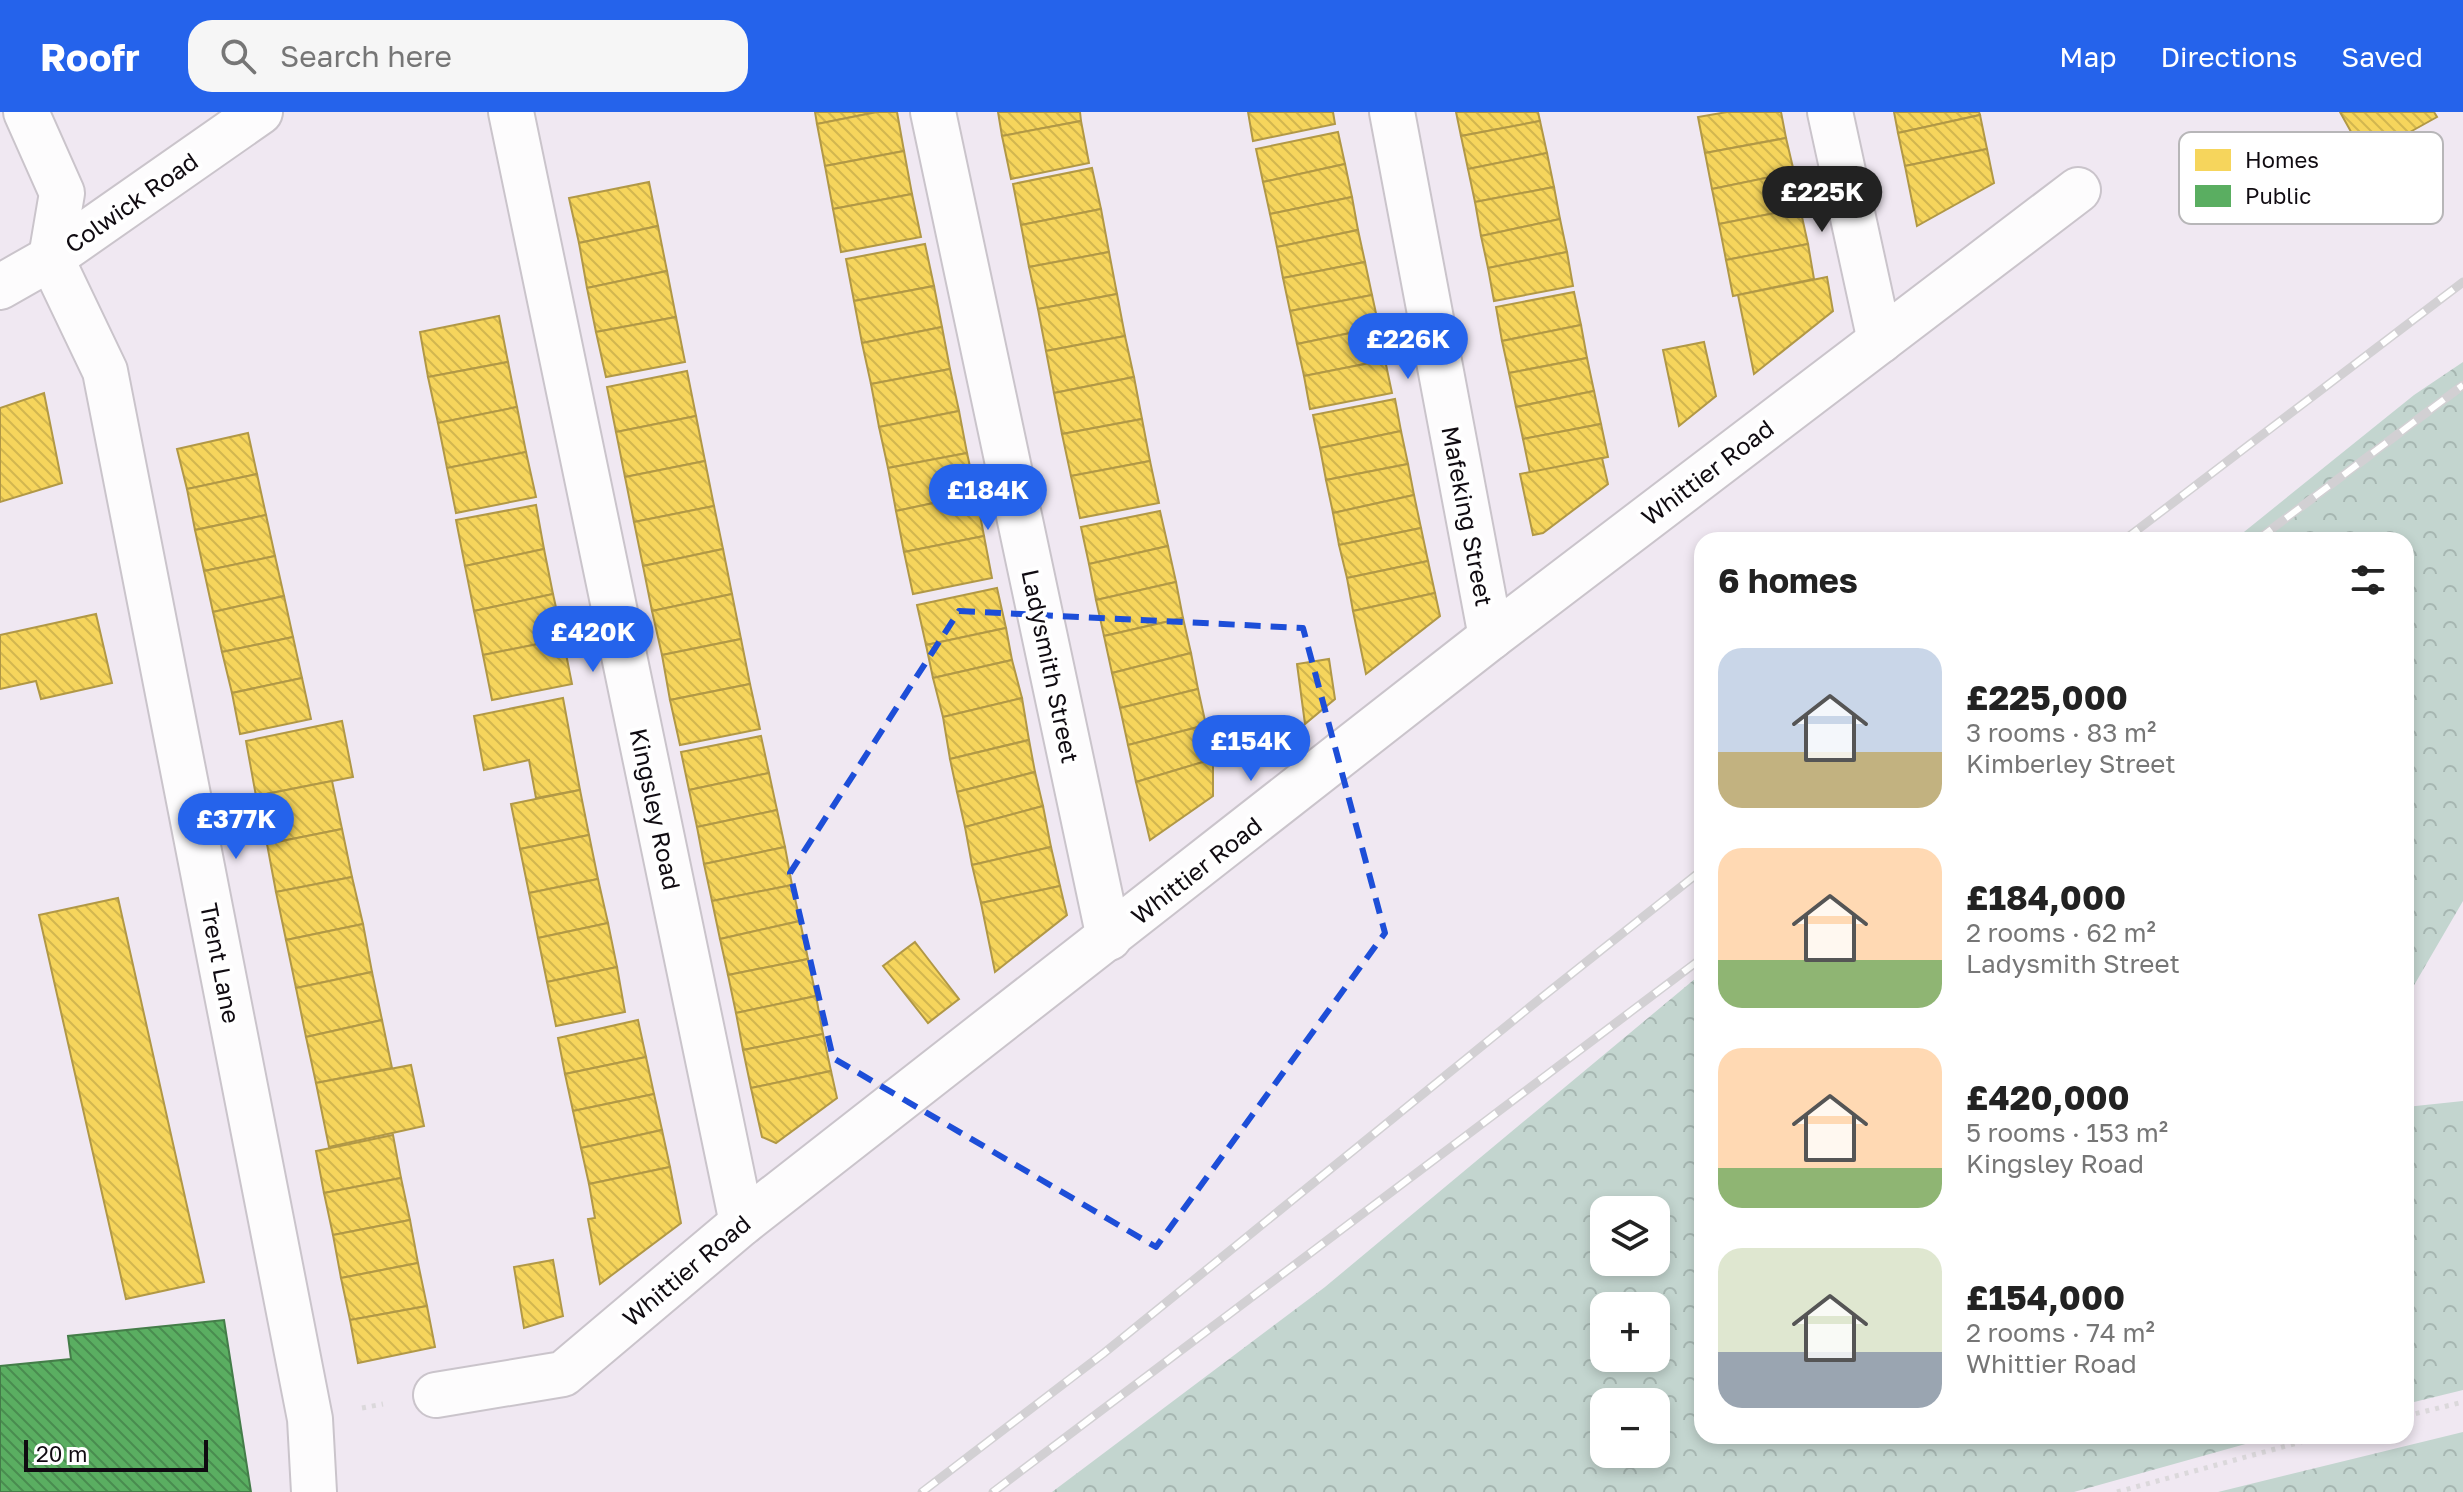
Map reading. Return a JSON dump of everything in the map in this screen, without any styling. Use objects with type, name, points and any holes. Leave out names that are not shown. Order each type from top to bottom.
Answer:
[{"type":"street","points":[[26,112],[62,193],[51,258]]},
{"type":"street","name":"Colwick Road","points":[[0,287],[51,258],[260,112]]},
{"type":"street","name":"Kingsley Road","points":[[511,112],[742,1223]]},
{"type":"street","name":"Ladysmith Street","points":[[933,112],[1109,938]]},
{"type":"street","name":"Mafeking Street","points":[[1392,112],[1491,637]]},
{"type":"street","points":[[1830,112],[1880,341]]},
{"type":"street","name":"Whittier Road","points":[[436,1395],[563,1374],[742,1223],[1491,637],[2078,190]]},
{"type":"street","name":"Trent Lane","points":[[51,258],[105,371],[310,1419],[314,1492]]},
{"type":"path","points":[[310,1419],[436,1395]]},
{"type":"path","points":[[2414,1414],[2463,1402]]},
{"type":"path","points":[[2117,1492],[2294,1444]]},
{"type":"highlighted area","points":[[959,611],[1303,628],[1385,933],[1156,1247],[833,1058],[790,873]]},
{"type":"green space","points":[[2463,362],[2463,901],[2414,985],[2414,532],[2244,532],[2414,395]]},
{"type":"green space","points":[[1694,980],[1694,1444],[2245,1444],[2074,1492],[1052,1492],[1325,1287]]},
{"type":"green space","points":[[2463,1101],[2463,1390],[2414,1402],[2414,1106]]},
{"type":"green space","points":[[2463,1432],[2463,1492],[2218,1492]]},
{"type":"building: Homes","points":[[815,112],[877,112],[817,124]]},
{"type":"building: Homes","points":[[877,112],[897,112],[904,151],[825,166],[817,124]]},
{"type":"building: Homes","points":[[998,112],[1080,112],[1081,121],[1002,136]]},
{"type":"building: Homes","points":[[1248,112],[1333,112],[1335,124],[1253,141]]},
{"type":"building: Homes","points":[[1456,112],[1538,112],[1540,121],[1461,136]]},
{"type":"building: Homes","points":[[1727,112],[1781,112],[1786,138],[1705,153],[1698,117]]},
{"type":"building: Homes","points":[[1894,112],[1979,112],[1980,115],[1898,133]]},
{"type":"building: Homes","points":[[2340,112],[2434,112],[2437,117],[2410,132],[2351,132]]},
{"type":"building: Homes","points":[[1980,115],[1987,149],[1905,166],[1898,133]]},
{"type":"building: Homes","points":[[1081,121],[1089,163],[1011,179],[1002,136]]},
{"type":"building: Homes","points":[[1540,121],[1547,153],[1468,169],[1461,136]]},
{"type":"building: Homes","points":[[1338,132],[1345,164],[1263,182],[1256,149]]},
{"type":"building: Homes","points":[[1786,138],[1794,172],[1712,189],[1705,153]]},
{"type":"building: Homes","points":[[1987,149],[1994,183],[1917,226],[1905,166]]},
{"type":"building: Homes","points":[[904,151],[912,194],[833,209],[825,166]]},
{"type":"building: Homes","points":[[1547,153],[1554,187],[1475,202],[1468,169]]},
{"type":"building: Homes","points":[[1345,164],[1352,197],[1270,214],[1263,182]]},
{"type":"building: Homes","points":[[1092,168],[1101,209],[1021,225],[1013,184]]},
{"type":"building: Homes","points":[[1794,172],[1800,208],[1719,224],[1712,189]]},
{"type":"building: Homes","points":[[649,182],[658,226],[579,243],[569,198]]},
{"type":"building: Homes","points":[[1554,187],[1560,219],[1481,236],[1475,202]]},
{"type":"building: Homes","points":[[912,194],[921,237],[841,252],[833,209]]},
{"type":"building: Homes","points":[[1352,197],[1358,230],[1277,247],[1270,214]]},
{"type":"building: Homes","points":[[1800,208],[1808,244],[1726,260],[1719,224]]},
{"type":"building: Homes","points":[[1101,209],[1109,252],[1029,267],[1021,225]]},
{"type":"building: Homes","points":[[1560,219],[1567,252],[1488,268],[1481,236]]},
{"type":"building: Homes","points":[[658,226],[667,271],[587,288],[579,243]]},
{"type":"building: Homes","points":[[1358,230],[1365,262],[1283,278],[1277,247]]},
{"type":"building: Homes","points":[[925,244],[934,286],[854,301],[846,259]]},
{"type":"building: Homes","points":[[1808,244],[1814,279],[1733,296],[1726,260]]},
{"type":"building: Homes","points":[[1109,252],[1117,294],[1038,309],[1029,267]]},
{"type":"building: Homes","points":[[1567,252],[1573,286],[1494,301],[1488,268]]},
{"type":"building: Homes","points":[[1365,262],[1372,295],[1290,311],[1283,278]]},
{"type":"building: Homes","points":[[667,271],[676,317],[596,332],[587,288]]},
{"type":"building: Homes","points":[[1827,277],[1833,311],[1754,374],[1738,295]]},
{"type":"building: Homes","points":[[934,286],[942,327],[862,343],[854,301]]},
{"type":"building: Homes","points":[[1574,292],[1581,325],[1502,341],[1496,307]]},
{"type":"building: Homes","points":[[1117,294],[1125,336],[1046,351],[1038,309]]},
{"type":"building: Homes","points":[[1372,295],[1379,327],[1297,344],[1290,311]]},
{"type":"building: Homes","points":[[499,316],[508,362],[428,377],[420,332]]},
{"type":"building: Homes","points":[[676,317],[685,362],[606,377],[596,332]]},
{"type":"building: Homes","points":[[1581,325],[1587,358],[1509,373],[1502,341]]},
{"type":"building: Homes","points":[[942,327],[950,369],[871,384],[862,343]]},
{"type":"building: Homes","points":[[1379,327],[1385,360],[1304,376],[1297,344]]},
{"type":"building: Homes","points":[[1125,336],[1134,377],[1054,393],[1046,351]]},
{"type":"building: Homes","points":[[1704,342],[1716,396],[1679,426],[1663,350]]},
{"type":"building: Homes","points":[[1587,358],[1594,391],[1516,407],[1509,373]]},
{"type":"building: Homes","points":[[1385,360],[1392,393],[1310,409],[1304,376]]},
{"type":"building: Homes","points":[[508,362],[517,407],[438,423],[428,377]]},
{"type":"building: Homes","points":[[950,369],[959,411],[879,427],[871,384]]},
{"type":"building: Homes","points":[[687,371],[696,416],[616,432],[607,387]]},
{"type":"building: Homes","points":[[1134,377],[1142,419],[1062,434],[1054,393]]},
{"type":"building: Homes","points":[[1594,391],[1601,424],[1523,439],[1516,407]]},
{"type":"building: Homes","points":[[44,393],[62,483],[0,502],[0,408]]},
{"type":"building: Homes","points":[[1395,399],[1401,431],[1320,448],[1313,415]]},
{"type":"building: Homes","points":[[517,407],[526,452],[447,468],[438,423]]},
{"type":"building: Homes","points":[[959,411],[967,453],[888,468],[879,427]]},
{"type":"building: Homes","points":[[696,416],[705,461],[625,477],[616,432]]},
{"type":"building: Homes","points":[[1142,419],[1150,461],[1071,476],[1062,434]]},
{"type":"building: Homes","points":[[1601,424],[1608,457],[1530,473],[1523,439]]},
{"type":"building: Homes","points":[[1401,431],[1408,464],[1326,480],[1320,448]]},
{"type":"building: Homes","points":[[248,433],[257,474],[187,489],[177,449]]},
{"type":"building: Homes","points":[[526,452],[536,497],[456,513],[447,468]]},
{"type":"building: Homes","points":[[967,453],[976,494],[896,511],[888,468]]},
{"type":"building: Homes","points":[[1602,458],[1608,484],[1543,533],[1533,535],[1520,474]]},
{"type":"building: Homes","points":[[705,461],[714,506],[634,522],[625,477]]},
{"type":"building: Homes","points":[[1150,461],[1159,503],[1080,518],[1071,476]]},
{"type":"building: Homes","points":[[1408,464],[1414,495],[1333,513],[1326,480]]},
{"type":"building: Homes","points":[[257,474],[266,515],[195,530],[187,489]]},
{"type":"building: Homes","points":[[976,494],[984,536],[904,552],[896,511]]},
{"type":"building: Homes","points":[[1414,495],[1421,528],[1339,545],[1333,513]]},
{"type":"building: Homes","points":[[536,505],[544,549],[465,566],[456,520]]},
{"type":"building: Homes","points":[[714,506],[723,549],[643,566],[634,522]]},
{"type":"building: Homes","points":[[1160,511],[1168,546],[1089,564],[1081,527]]},
{"type":"building: Homes","points":[[266,515],[275,556],[204,571],[195,530]]},
{"type":"building: Homes","points":[[1421,528],[1428,561],[1347,578],[1339,545]]},
{"type":"building: Homes","points":[[984,536],[992,578],[913,594],[904,552]]},
{"type":"building: Homes","points":[[1168,546],[1176,582],[1096,600],[1089,564]]},
{"type":"building: Homes","points":[[544,549],[553,594],[474,611],[465,566]]},
{"type":"building: Homes","points":[[723,549],[732,594],[652,611],[643,566]]},
{"type":"building: Homes","points":[[275,556],[284,596],[213,612],[204,571]]},
{"type":"building: Homes","points":[[1428,561],[1435,593],[1353,611],[1347,578]]},
{"type":"building: Homes","points":[[1176,582],[1183,618],[1104,636],[1096,600]]},
{"type":"building: Homes","points":[[997,588],[1006,628],[926,645],[917,605]]},
{"type":"building: Homes","points":[[1435,593],[1440,616],[1366,674],[1353,611]]},
{"type":"building: Homes","points":[[553,594],[563,639],[483,655],[474,611]]},
{"type":"building: Homes","points":[[732,594],[741,639],[662,655],[652,611]]},
{"type":"building: Homes","points":[[284,596],[293,637],[222,652],[213,612]]},
{"type":"building: Homes","points":[[96,614],[112,683],[41,699],[36,681],[0,689],[0,635]]},
{"type":"building: Homes","points":[[1183,618],[1191,653],[1112,673],[1104,636]]},
{"type":"building: Homes","points":[[1006,628],[1012,660],[933,678],[926,645]]},
{"type":"building: Homes","points":[[293,637],[302,678],[232,693],[222,652]]},
{"type":"building: Homes","points":[[563,639],[572,684],[492,700],[483,655]]},
{"type":"building: Homes","points":[[741,639],[750,684],[670,700],[662,655]]},
{"type":"building: Homes","points":[[1191,653],[1198,689],[1120,708],[1112,673]]},
{"type":"building: Homes","points":[[1329,659],[1335,699],[1305,724],[1297,664]]},
{"type":"building: Homes","points":[[1012,660],[1022,698],[943,717],[933,678]]},
{"type":"building: Homes","points":[[302,678],[311,719],[240,734],[232,693]]},
{"type":"building: Homes","points":[[750,684],[760,729],[680,745],[670,700]]},
{"type":"building: Homes","points":[[1198,689],[1206,725],[1128,745],[1120,708]]},
{"type":"building: Homes","points":[[563,698],[580,790],[536,798],[529,760],[484,770],[474,716]]},
{"type":"building: Homes","points":[[1022,698],[1029,740],[950,759],[943,717]]},
{"type":"building: Homes","points":[[342,721],[353,777],[256,796],[246,741]]},
{"type":"building: Homes","points":[[1206,725],[1213,759],[1136,782],[1128,745]]},
{"type":"building: Homes","points":[[761,736],[769,773],[689,790],[681,752]]},
{"type":"building: Homes","points":[[1029,740],[1035,772],[957,792],[950,759]]},
{"type":"building: Homes","points":[[1213,759],[1213,796],[1150,840],[1136,782]]},
{"type":"building: Homes","points":[[1035,772],[1043,806],[965,827],[957,792]]},
{"type":"building: Homes","points":[[769,773],[777,810],[697,827],[689,790]]},
{"type":"building: Homes","points":[[332,781],[342,829],[267,844],[256,796]]},
{"type":"building: Homes","points":[[580,790],[589,835],[520,849],[511,804]]},
{"type":"building: Homes","points":[[1043,806],[1051,847],[972,865],[965,827]]},
{"type":"building: Homes","points":[[777,810],[785,847],[704,864],[697,827]]},
{"type":"building: Homes","points":[[342,829],[352,877],[276,892],[267,844]]},
{"type":"building: Homes","points":[[589,835],[598,879],[529,893],[520,849]]},
{"type":"building: Homes","points":[[785,847],[792,885],[712,901],[704,864]]},
{"type":"building: Homes","points":[[1051,847],[1060,886],[981,903],[972,865]]},
{"type":"building: Homes","points":[[352,877],[363,924],[286,940],[276,892]]},
{"type":"building: Homes","points":[[598,879],[608,923],[538,938],[529,893]]},
{"type":"building: Homes","points":[[792,885],[800,921],[720,939],[712,901]]},
{"type":"building: Homes","points":[[1060,886],[1067,915],[995,972],[981,903]]},
{"type":"building: Homes","points":[[118,898],[204,1282],[126,1299],[39,915]]},
{"type":"building: Homes","points":[[800,921],[808,959],[728,975],[720,939]]},
{"type":"building: Homes","points":[[608,923],[617,967],[547,982],[538,938]]},
{"type":"building: Homes","points":[[363,924],[372,972],[296,988],[286,940]]},
{"type":"building: Homes","points":[[915,942],[959,999],[928,1023],[883,966]]},
{"type":"building: Homes","points":[[808,959],[816,996],[736,1013],[728,975]]},
{"type":"building: Homes","points":[[617,967],[625,1012],[556,1026],[547,982]]},
{"type":"building: Homes","points":[[372,972],[382,1020],[306,1037],[296,988]]},
{"type":"building: Homes","points":[[816,996],[823,1034],[743,1050],[736,1013]]},
{"type":"building: Homes","points":[[382,1020],[392,1068],[316,1083],[306,1037]]},
{"type":"building: Homes","points":[[638,1020],[646,1057],[565,1074],[558,1038]]},
{"type":"building: Homes","points":[[823,1034],[831,1071],[751,1088],[743,1050]]},
{"type":"building: Homes","points":[[646,1057],[654,1094],[573,1111],[565,1074]]},
{"type":"building: Homes","points":[[411,1065],[424,1126],[329,1147],[316,1083]]},
{"type":"building: Homes","points":[[831,1071],[837,1098],[776,1143],[762,1137],[751,1088]]},
{"type":"building: Homes","points":[[654,1094],[662,1130],[581,1148],[573,1111]]},
{"type":"building: Homes","points":[[662,1130],[670,1167],[589,1184],[581,1148]]},
{"type":"building: Homes","points":[[393,1135],[401,1178],[324,1193],[316,1151]]},
{"type":"building: Homes","points":[[670,1167],[681,1223],[600,1284],[588,1219],[595,1218],[589,1184]]},
{"type":"building: Homes","points":[[401,1178],[410,1220],[333,1235],[324,1193]]},
{"type":"building: Homes","points":[[410,1220],[418,1263],[341,1278],[333,1235]]},
{"type":"building: Homes","points":[[553,1260],[563,1316],[524,1328],[514,1267]]},
{"type":"building: Homes","points":[[418,1263],[427,1306],[350,1320],[341,1278]]},
{"type":"building: Homes","points":[[427,1306],[435,1347],[358,1363],[350,1320]]},
{"type":"building: Public","points":[[224,1320],[251,1492],[0,1492],[0,1366],[71,1359],[68,1336]]},
{"type":"railway","points":[[2135,532],[2463,282]]},
{"type":"railway","points":[[2268,532],[2463,385]]},
{"type":"railway","points":[[922,1492],[1104,1353],[1694,876]]},
{"type":"railway","points":[[993,1492],[1694,964]]}]
